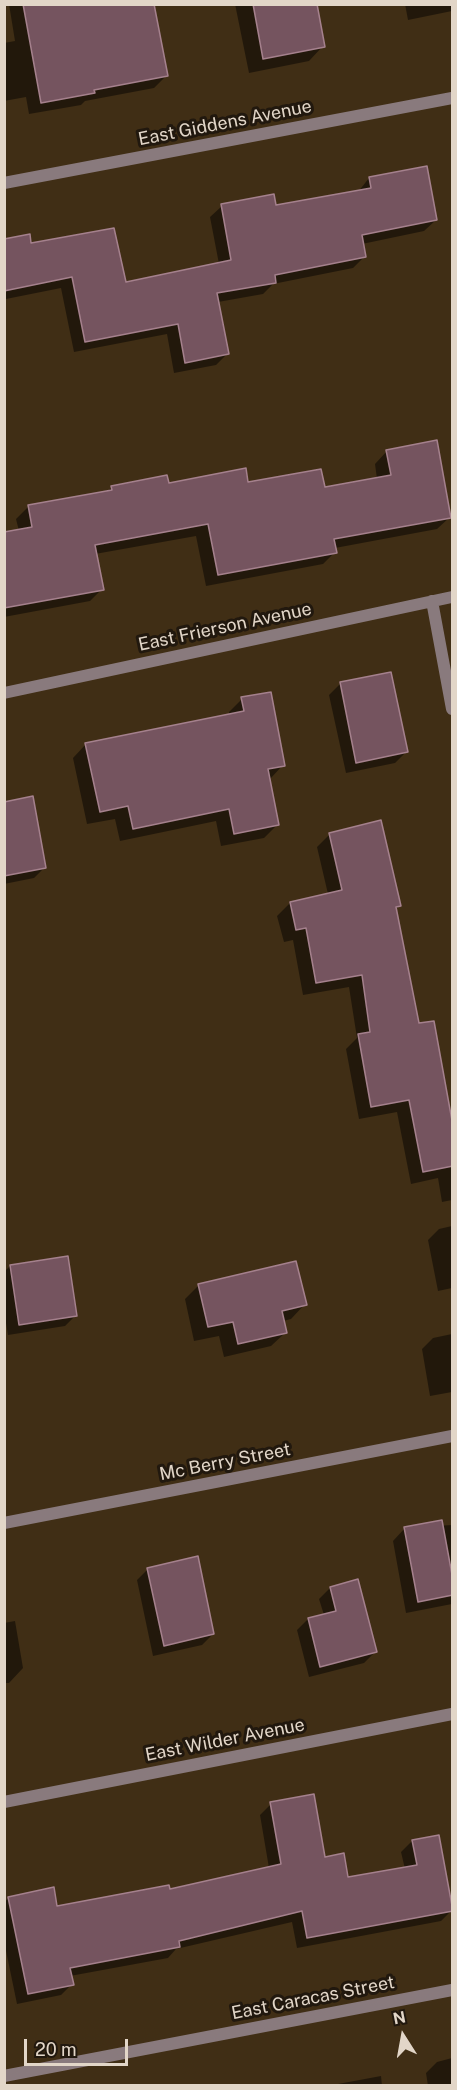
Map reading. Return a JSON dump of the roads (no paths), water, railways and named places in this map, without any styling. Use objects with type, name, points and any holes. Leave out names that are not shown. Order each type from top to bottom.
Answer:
[{"type":"street","name":"East Giddens Avenue","points":[[4,183],[453,98]]},
{"type":"street","name":"East Frierson Avenue","points":[[4,693],[453,597]]},
{"type":"street","points":[[432,601],[453,709]]},
{"type":"street","name":"Mc Berry Street","points":[[4,1523],[453,1436]]},
{"type":"street","name":"East Wilder Avenue","points":[[4,1802],[453,1714]]},
{"type":"street","name":"East Caracas Street","points":[[4,2076],[453,1990]]}]
